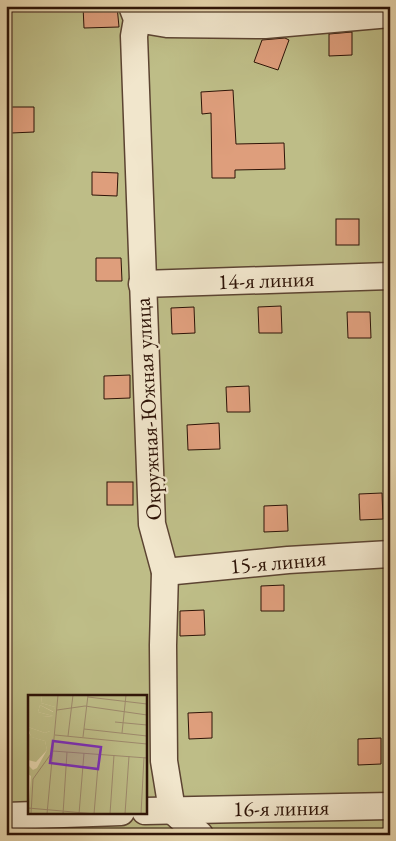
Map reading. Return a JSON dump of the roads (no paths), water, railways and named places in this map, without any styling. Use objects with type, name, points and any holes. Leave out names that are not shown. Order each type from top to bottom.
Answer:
[{"type":"street","points":[[134,13],[167,24],[265,25],[390,14]]},
{"type":"street","name":"Окружная-Южная улица","points":[[134,13],[142,284],[149,405],[152,524],[166,572],[163,645],[164,761],[172,810]]},
{"type":"street","name":"14-я линия","points":[[142,284],[390,276]]},
{"type":"street","name":"15-я линия","points":[[166,572],[288,560],[390,554]]},
{"type":"street","name":"16-я линия","points":[[146,811],[390,806]]},
{"type":"street","points":[[172,810],[200,835]]},
{"type":"street","points":[[6,816],[64,814]]}]
